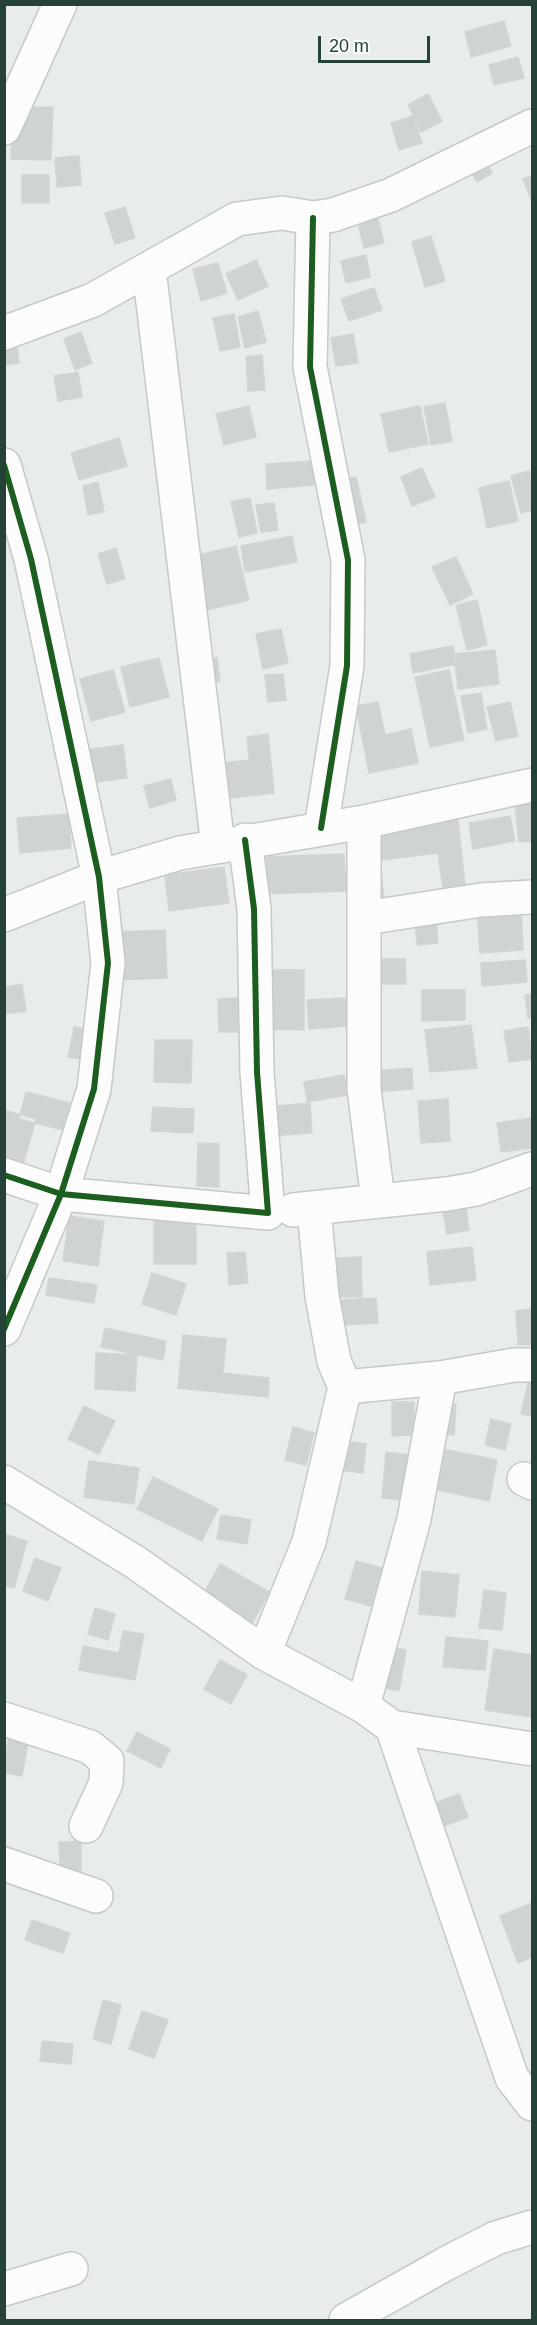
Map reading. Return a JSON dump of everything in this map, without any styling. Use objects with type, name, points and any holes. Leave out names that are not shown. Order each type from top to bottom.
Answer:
[{"type":"street","points":[[4,128],[60,4]]},
{"type":"street","points":[[4,333],[93,300],[237,219],[282,213],[313,218],[333,215],[391,195],[532,126]]},
{"type":"street","points":[[313,218],[310,367],[348,560],[347,666],[321,828]]},
{"type":"street","points":[[149,269],[231,843],[254,909],[257,1072],[268,1213]]},
{"type":"street","points":[[4,465],[31,559],[99,877],[108,963],[94,1089],[61,1194],[4,1329]]},
{"type":"street","points":[[4,915],[99,877],[180,853],[364,822],[532,785]]},
{"type":"street","points":[[364,822],[364,1089],[378,1200]]},
{"type":"street","points":[[365,918],[481,900],[532,897]]},
{"type":"street","points":[[4,1175],[61,1194],[268,1213],[447,1194],[476,1189],[532,1170]]},
{"type":"street","points":[[264,1653],[309,1542],[345,1387],[334,1361],[322,1296],[314,1208]]},
{"type":"street","points":[[345,1387],[440,1378],[514,1365],[532,1365]]},
{"type":"street","points":[[363,1706],[414,1519],[440,1378]]},
{"type":"street","points":[[4,1482],[135,1562],[264,1653],[363,1706],[392,1727],[532,1749]]},
{"type":"street","points":[[4,1719],[90,1747],[107,1761],[106,1783],[86,1826]]},
{"type":"street","points":[[392,1727],[512,2078],[532,2104]]},
{"type":"street","points":[[4,1864],[96,1896]]},
{"type":"street","points":[[346,2320],[496,2238],[532,2227]]},
{"type":"street","points":[[4,2289],[71,2269]]},
{"type":"building","points":[[504,21],[511,46],[471,57],[465,32]]},
{"type":"building","points":[[518,57],[524,78],[494,85],[489,65]]},
{"type":"building","points":[[428,94],[442,121],[421,132],[408,105]]},
{"type":"building","points":[[12,107],[53,107],[51,160],[11,159]]},
{"type":"building","points":[[413,116],[422,143],[399,150],[391,123]]},
{"type":"building","points":[[475,145],[492,173],[477,182],[461,154]]},
{"type":"building","points":[[79,156],[81,185],[57,187],[55,158]]},
{"type":"building","points":[[22,175],[49,175],[49,203],[22,203]]},
{"type":"building","points":[[532,176],[532,203],[523,179]]},
{"type":"building","points":[[125,207],[135,238],[115,244],[105,213]]},
{"type":"building","points":[[377,215],[384,243],[364,248],[357,219]]},
{"type":"building","points":[[431,236],[445,281],[425,287],[412,242]]},
{"type":"building","points":[[366,255],[370,277],[346,283],[341,261]]},
{"type":"building","points":[[256,260],[268,286],[238,300],[226,274]]},
{"type":"building","points":[[218,263],[227,293],[201,301],[193,269]]},
{"type":"building","points":[[374,288],[382,310],[349,321],[341,299]]},
{"type":"building","points":[[258,311],[266,342],[245,348],[238,317]]},
{"type":"building","points":[[234,314],[240,347],[220,351],[213,318]]},
{"type":"building","points":[[15,327],[19,363],[4,365],[4,329]]},
{"type":"building","points":[[81,332],[92,363],[75,370],[64,339]]},
{"type":"building","points":[[353,334],[358,363],[336,366],[331,338]]},
{"type":"building","points":[[262,355],[265,390],[248,391],[246,357]]},
{"type":"building","points":[[78,372],[82,397],[58,401],[54,376]]},
{"type":"building","points":[[445,403],[452,441],[431,445],[424,407]]},
{"type":"building","points":[[249,406],[256,437],[224,445],[216,414]]},
{"type":"building","points":[[420,406],[428,444],[389,452],[381,414]]},
{"type":"building","points":[[119,438],[127,466],[79,480],[71,453]]},
{"type":"building","points":[[313,461],[315,485],[267,489],[266,464]]},
{"type":"building","points":[[422,468],[435,497],[412,506],[401,477]]},
{"type":"building","points":[[529,471],[532,486],[532,510],[521,513],[511,476]]},
{"type":"building","points":[[356,477],[366,522],[348,526],[338,481]]},
{"type":"building","points":[[509,481],[518,521],[487,528],[479,488]]},
{"type":"building","points":[[98,482],[104,512],[88,515],[83,486]]},
{"type":"building","points":[[250,498],[257,533],[239,537],[231,502]]},
{"type":"building","points":[[274,503],[278,530],[261,532],[256,505]]},
{"type":"building","points":[[292,536],[297,562],[245,572],[241,546]]},
{"type":"building","points":[[236,546],[249,600],[203,611],[190,557]]},
{"type":"building","points":[[116,548],[125,579],[107,584],[98,554]]},
{"type":"building","points":[[456,557],[473,594],[450,605],[432,567]]},
{"type":"building","points":[[477,600],[487,645],[467,650],[456,605]]},
{"type":"building","points":[[281,629],[288,663],[263,669],[256,634]]},
{"type":"building","points":[[453,646],[457,664],[413,673],[410,654]]},
{"type":"building","points":[[495,650],[499,684],[458,689],[454,654]]},
{"type":"building","points":[[159,658],[169,697],[130,707],[121,667]]},
{"type":"building","points":[[217,658],[220,681],[199,684],[194,661]]},
{"type":"building","points":[[113,670],[125,712],[91,721],[80,679]]},
{"type":"building","points":[[449,670],[464,740],[430,747],[415,677]]},
{"type":"building","points":[[283,674],[286,700],[268,702],[265,675]]},
{"type":"building","points":[[481,693],[487,729],[468,733],[461,696]]},
{"type":"building","points":[[378,702],[385,735],[411,729],[418,763],[369,773],[356,706]]},
{"type":"building","points":[[510,702],[518,736],[496,741],[487,707]]},
{"type":"building","points":[[268,734],[274,793],[216,800],[213,764],[249,760],[247,737]]},
{"type":"building","points":[[123,745],[127,778],[81,784],[77,751]]},
{"type":"building","points":[[171,779],[176,800],[150,808],[144,786]]},
{"type":"building","points":[[532,803],[532,841],[519,842],[515,805]]},
{"type":"building","points":[[69,814],[71,848],[20,853],[17,818]]},
{"type":"building","points":[[510,816],[515,841],[473,849],[469,823]]},
{"type":"building","points":[[458,820],[465,886],[443,889],[438,853],[380,860],[384,899],[366,901],[358,832]]},
{"type":"building","points":[[344,854],[346,891],[265,894],[264,857]]},
{"type":"building","points":[[224,867],[229,903],[169,911],[165,875]]},
{"type":"building","points":[[521,904],[523,950],[480,953],[477,907]]},
{"type":"building","points":[[436,914],[438,943],[417,945],[415,915]]},
{"type":"building","points":[[165,930],[167,978],[116,980],[114,932]]},
{"type":"building","points":[[363,959],[405,959],[406,984],[363,984]]},
{"type":"building","points":[[525,960],[527,982],[482,986],[481,963]]},
{"type":"building","points":[[260,970],[304,970],[304,1030],[260,1029]]},
{"type":"building","points":[[22,984],[26,1011],[4,1014],[4,987]]},
{"type":"building","points":[[422,990],[465,990],[465,1020],[422,1021]]},
{"type":"building","points":[[532,994],[532,1017],[528,1018],[525,995]]},
{"type":"building","points":[[239,998],[240,1032],[219,1032],[218,999]]},
{"type":"building","points":[[345,998],[347,1026],[309,1029],[307,1000]]},
{"type":"building","points":[[471,1025],[477,1068],[430,1072],[425,1030]]},
{"type":"building","points":[[74,1027],[91,1030],[86,1060],[68,1057]]},
{"type":"building","points":[[528,1027],[532,1059],[509,1062],[504,1031]]},
{"type":"building","points":[[155,1040],[192,1040],[191,1083],[154,1082]]},
{"type":"building","points":[[412,1068],[413,1089],[363,1093],[361,1072]]},
{"type":"building","points":[[344,1075],[347,1095],[307,1102],[304,1082]]},
{"type":"building","points":[[26,1092],[70,1103],[63,1130],[19,1119]]},
{"type":"building","points":[[448,1099],[450,1141],[421,1143],[418,1101]]},
{"type":"building","points":[[310,1103],[312,1133],[270,1136],[267,1107]]},
{"type":"building","points":[[153,1107],[194,1109],[193,1133],[151,1131]]},
{"type":"building","points":[[4,1110],[36,1119],[22,1169],[4,1164]]},
{"type":"building","points":[[532,1118],[532,1148],[501,1152],[497,1123]]},
{"type":"building","points":[[198,1143],[219,1144],[219,1187],[197,1186]]},
{"type":"building","points":[[466,1208],[469,1230],[447,1234],[443,1212]]},
{"type":"building","points":[[69,1216],[104,1221],[98,1266],[63,1261]]},
{"type":"building","points":[[154,1220],[196,1220],[196,1264],[154,1264]]},
{"type":"building","points":[[472,1247],[476,1280],[430,1285],[427,1252]]},
{"type":"building","points":[[245,1252],[248,1283],[229,1285],[227,1253]]},
{"type":"building","points":[[361,1257],[362,1297],[339,1297],[337,1258]]},
{"type":"building","points":[[152,1273],[186,1284],[176,1315],[142,1304]]},
{"type":"building","points":[[49,1278],[97,1285],[94,1303],[46,1295]]},
{"type":"building","points":[[376,1298],[378,1323],[342,1325],[341,1300]]},
{"type":"building","points":[[532,1309],[532,1344],[518,1345],[516,1311]]},
{"type":"building","points":[[105,1328],[166,1341],[163,1360],[101,1347]]},
{"type":"building","points":[[183,1335],[226,1339],[223,1373],[269,1378],[268,1397],[178,1388]]},
{"type":"building","points":[[96,1353],[137,1355],[135,1391],[95,1389]]},
{"type":"building","points":[[530,1374],[532,1375],[532,1416],[521,1414]]},
{"type":"building","points":[[392,1402],[414,1402],[414,1435],[392,1436]]},
{"type":"building","points":[[438,1403],[456,1404],[454,1435],[436,1434]]},
{"type":"building","points":[[84,1406],[115,1421],[99,1454],[68,1439]]},
{"type":"building","points":[[491,1419],[511,1424],[505,1450],[485,1445]]},
{"type":"building","points":[[293,1427],[314,1433],[306,1465],[285,1460]]},
{"type":"building","points":[[344,1441],[366,1444],[363,1473],[340,1470]]},
{"type":"building","points":[[438,1448],[497,1460],[489,1501],[429,1488]]},
{"type":"building","points":[[386,1452],[410,1455],[407,1500],[382,1498]]},
{"type":"building","points":[[89,1461],[139,1468],[134,1504],[84,1497]]},
{"type":"building","points":[[153,1477],[218,1509],[202,1541],[137,1509]]},
{"type":"building","points":[[221,1515],[251,1520],[247,1544],[217,1539]]},
{"type":"building","points":[[4,1534],[27,1541],[14,1588],[4,1585]]},
{"type":"building","points":[[35,1558],[61,1568],[48,1601],[23,1591]]},
{"type":"building","points":[[356,1561],[382,1568],[371,1606],[345,1599]]},
{"type":"building","points":[[220,1564],[269,1592],[253,1622],[203,1595]]},
{"type":"building","points":[[422,1571],[459,1575],[455,1617],[419,1614]]},
{"type":"building","points":[[484,1590],[506,1593],[502,1630],[479,1628]]},
{"type":"building","points":[[95,1608],[115,1614],[108,1640],[88,1634]]},
{"type":"building","points":[[123,1631],[144,1634],[135,1680],[79,1670],[83,1646],[119,1653]]},
{"type":"building","points":[[446,1637],[488,1641],[485,1670],[443,1667]]},
{"type":"building","points":[[381,1645],[406,1650],[399,1691],[374,1686]]},
{"type":"building","points":[[494,1649],[532,1655],[532,1717],[485,1710]]},
{"type":"building","points":[[220,1660],[247,1675],[231,1704],[204,1689]]},
{"type":"building","points":[[9,1732],[29,1736],[22,1776],[4,1773]]},
{"type":"building","points":[[137,1732],[170,1749],[161,1768],[127,1751]]},
{"type":"building","points":[[459,1794],[468,1817],[444,1826],[435,1803]]},
{"type":"building","points":[[81,1841],[81,1871],[60,1871],[59,1842]]},
{"type":"building","points":[[532,1903],[532,1957],[518,1963],[500,1916]]},
{"type":"building","points":[[32,1920],[70,1933],[63,1953],[25,1940]]},
{"type":"building","points":[[103,2000],[121,2005],[111,2044],[93,2039]]},
{"type":"building","points":[[142,2011],[168,2020],[154,2058],[129,2049]]},
{"type":"building","points":[[42,2041],[73,2044],[71,2064],[40,2061]]},
{"type":"cycle path","points":[[313,218],[310,367],[348,560],[347,666],[321,828]]},
{"type":"cycle path","points":[[4,465],[31,559],[99,877],[108,963],[94,1089],[61,1194],[4,1175]]},
{"type":"cycle path","points":[[4,1329],[61,1194],[268,1213],[257,1072],[254,909],[245,840]]}]
